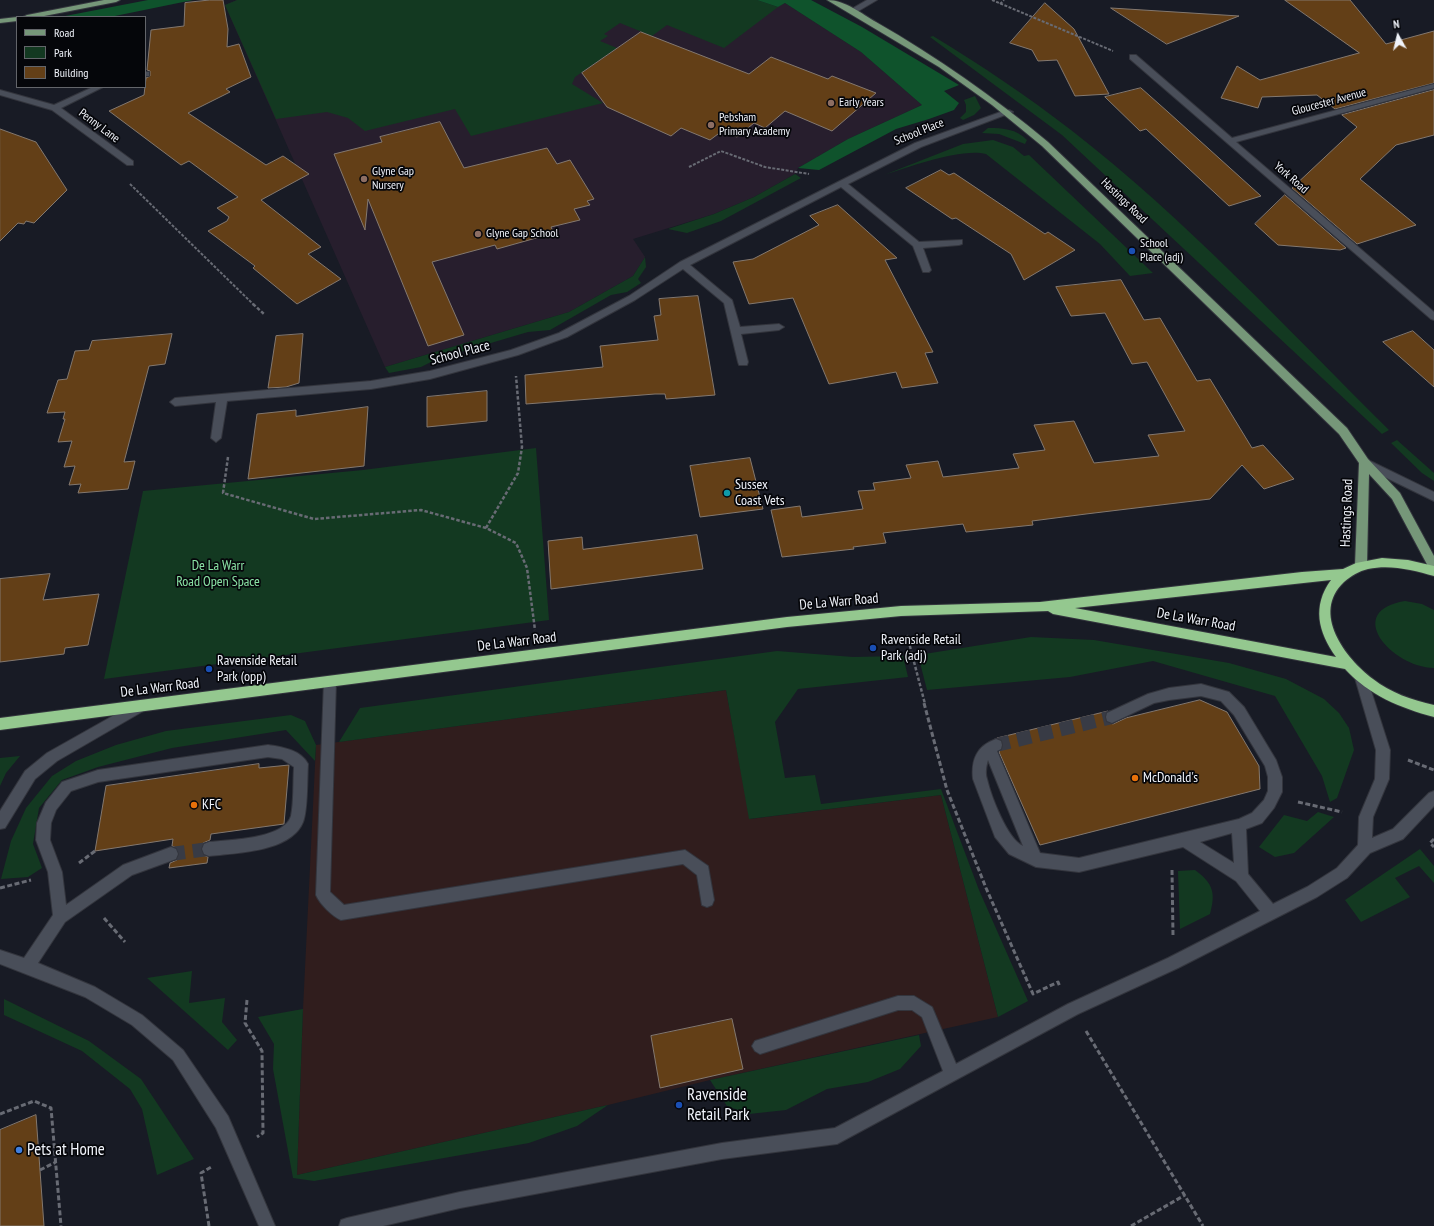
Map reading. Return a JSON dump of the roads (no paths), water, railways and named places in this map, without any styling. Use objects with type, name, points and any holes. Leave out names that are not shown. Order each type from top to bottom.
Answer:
[{"type":"highway","points":[[1434,571],[1397,562],[1378,562],[1361,565],[1343,574],[1328,591],[1324,613],[1330,638],[1347,664],[1361,678],[1385,694],[1412,707],[1434,711]]},
{"type":"highway","name":"De La Warr Road","points":[[0,724],[794,621],[901,611],[1040,607],[1302,577],[1343,574]]},
{"type":"highway","name":"De La Warr Road","points":[[1040,607],[1347,664]]},
{"type":"main road","points":[[32,16],[116,0]]},
{"type":"main road","name":"Hastings Road","points":[[831,0],[932,58],[1010,112],[1076,173],[1343,431],[1364,462],[1396,496],[1434,567]]},
{"type":"main road","points":[[0,22],[16,19]]},
{"type":"main road","name":"Hastings Road","points":[[1361,565],[1364,462]]},
{"type":"street","points":[[852,11],[873,0]]},
{"type":"street","name":"York Road","points":[[1133,57],[1434,317]]},
{"type":"street","name":"Gloucester Avenue","points":[[1230,141],[1434,86]]},
{"type":"street","name":"Penny Lane","points":[[55,108],[97,88]]},
{"type":"street","name":"Penny Lane","points":[[0,92],[55,108],[130,163]]},
{"type":"street","name":"School Place","points":[[175,402],[371,385],[430,375],[514,353],[563,335],[632,298],[683,264],[918,145],[1010,112]]},
{"type":"street","points":[[841,183],[917,246],[926,270]]},
{"type":"street","points":[[917,246],[959,242]]},
{"type":"street","points":[[683,264],[729,302],[743,362]]},
{"type":"street","points":[[736,331],[779,327]]},
{"type":"street","points":[[216,438],[222,398]]},
{"type":"street","points":[[1364,462],[1434,497]]},
{"type":"street","points":[[1361,678],[1383,750],[1382,779],[1366,817],[1365,848]]},
{"type":"street","points":[[330,681],[323,895],[341,913],[685,857],[703,871],[707,900]]},
{"type":"street","points":[[1036,860],[993,746],[982,757],[979,769],[980,779],[1000,832],[1014,849],[1036,860],[1079,865],[1184,840],[1239,825],[1257,818],[1269,804],[1275,792],[1275,777],[1271,764],[1239,710],[1224,696],[1201,690],[1169,694],[1152,698],[1112,717]]},
{"type":"street","points":[[0,823],[30,775],[52,757],[142,705]]},
{"type":"street","points":[[60,917],[55,872],[44,840],[44,823],[51,806],[67,786],[98,776],[268,751],[285,753],[301,764],[297,820],[282,836],[250,845],[209,849]]},
{"type":"street","points":[[347,1226],[460,1200],[691,1157],[838,1136],[1074,1009],[1173,963],[1270,912],[1312,892],[1342,873],[1365,848],[1398,834],[1434,798]]},
{"type":"street","points":[[1239,825],[1241,876]]},
{"type":"street","points":[[1184,840],[1241,876],[1270,912]]},
{"type":"street","points":[[27,966],[60,917],[128,870],[171,854]]},
{"type":"street","points":[[0,957],[27,966],[90,992],[137,1020],[178,1055],[222,1122],[267,1226]]},
{"type":"street","points":[[760,1046],[898,1003],[914,1003],[927,1012],[952,1074]]},
{"type":"tunnel","points":[[996,745],[1112,717]]},
{"type":"tunnel","points":[[171,854],[209,849]]},
{"type":"place","name":"Early Years","points":[[831,103]]},
{"type":"place","name":"Pebsham Primary Academy","points":[[711,125]]},
{"type":"place","name":"Glyne Gap Nursery","points":[[364,179]]},
{"type":"place","name":"Glyne Gap School","points":[[478,234]]},
{"type":"place","name":"School Place (adj)","points":[[1132,251]]},
{"type":"place","name":"Sussex Coast Vets","points":[[727,493]]},
{"type":"place","name":"Ravenside Retail Park (adj)","points":[[873,648]]},
{"type":"place","name":"Ravenside Retail Park (opp)","points":[[209,669]]},
{"type":"place","name":"McDonald's","points":[[1135,778]]},
{"type":"place","name":"KFC","points":[[194,805]]},
{"type":"place","name":"Ravenside Retail Park","points":[[679,1105]]},
{"type":"place","name":"Pets at Home","points":[[19,1150]]},
{"type":"park label","name":"De La Warr Road Open Space","points":[[218,574]]}]
